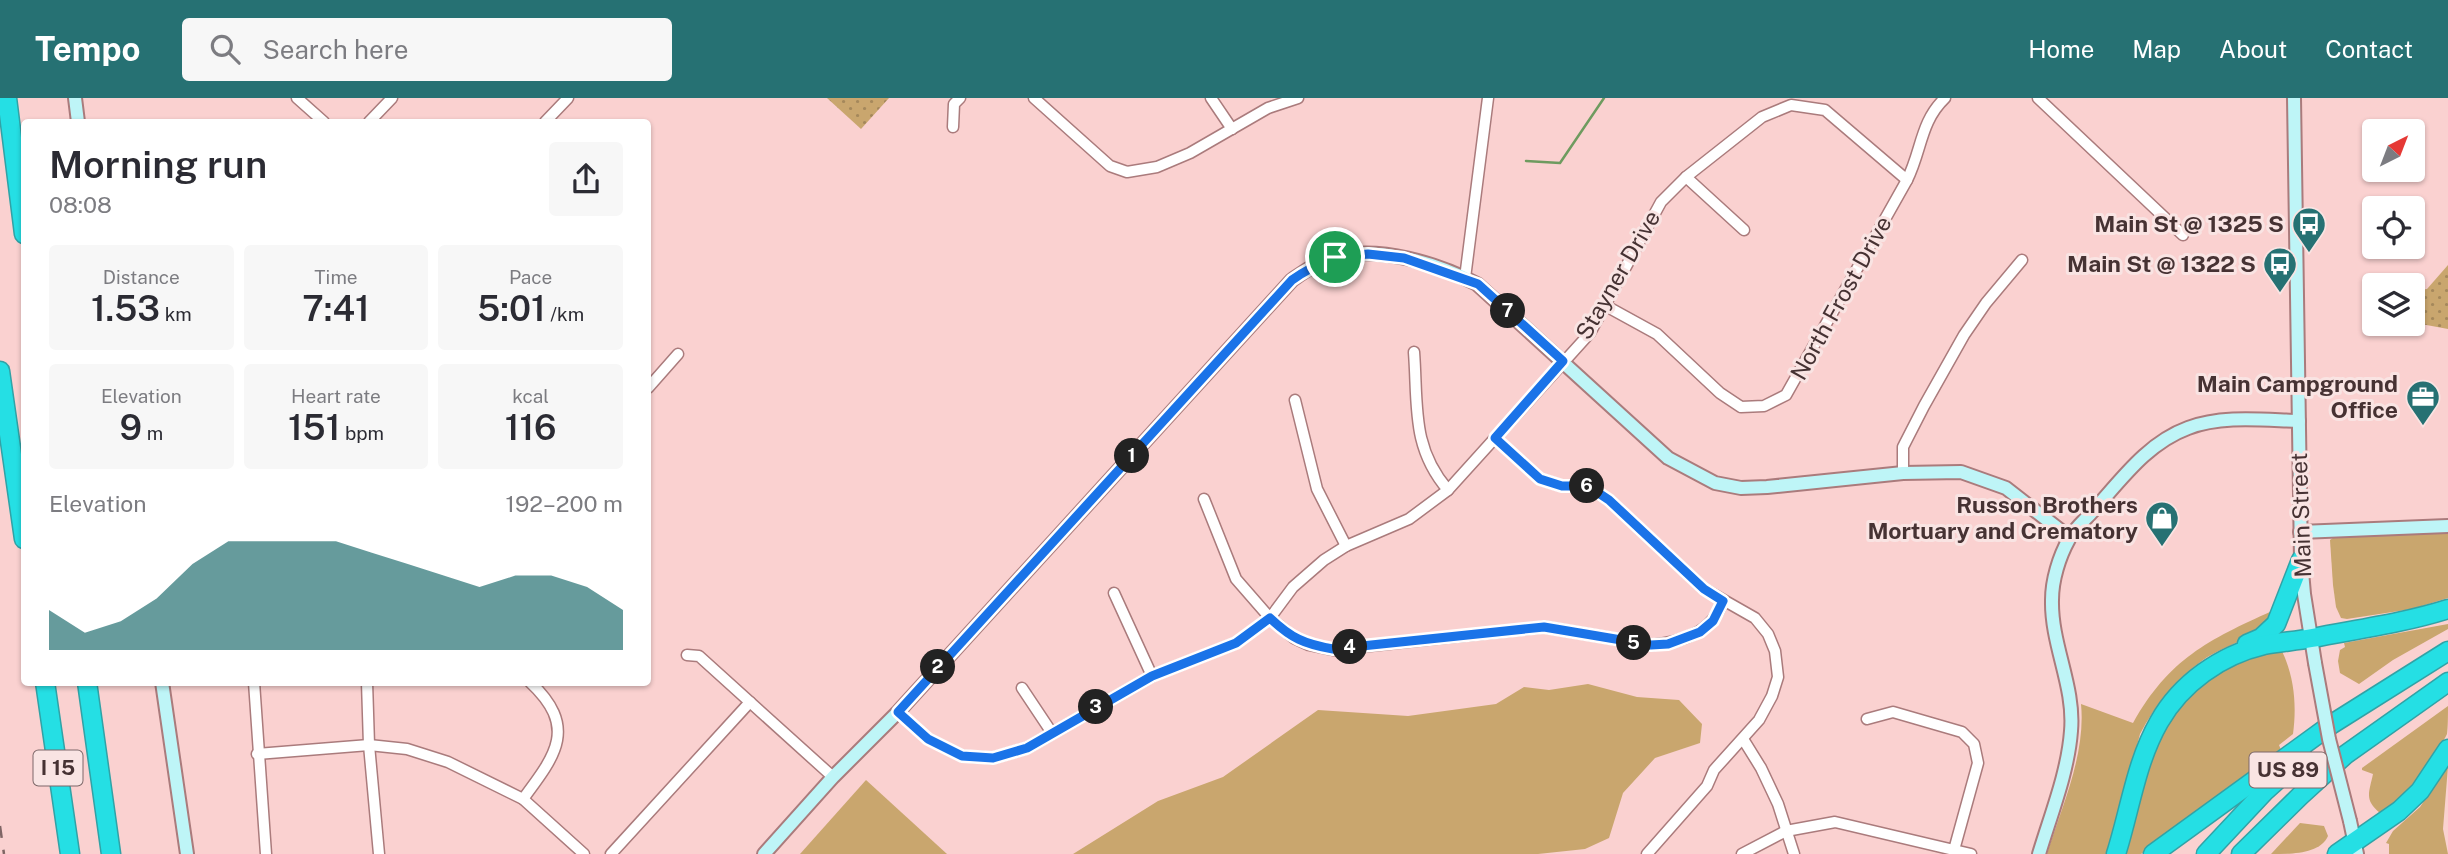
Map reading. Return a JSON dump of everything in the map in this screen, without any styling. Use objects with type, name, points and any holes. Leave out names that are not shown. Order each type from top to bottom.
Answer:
[{"type":"highway","points":[[7,98],[21,210]]},
{"type":"highway","points":[[0,370],[21,519]]},
{"type":"highway","points":[[2227,658],[2237,648],[2261,638],[2276,624],[2301,560]]},
{"type":"highway","points":[[2118,849],[2140,767],[2159,721],[2184,689],[2202,673],[2227,658],[2265,645],[2422,617],[2448,609]]},
{"type":"highway","name":"US 89","points":[[2206,854],[2264,792],[2305,755],[2379,695],[2448,651]]},
{"type":"highway","name":"US 89","points":[[2241,854],[2325,773],[2448,682]]},
{"type":"highway","name":"I 15","points":[[46,686],[70,854]]},
{"type":"highway","name":"I 15","points":[[88,686],[111,854]]},
{"type":"highway","points":[[2152,854],[2332,723],[2379,695]]},
{"type":"highway","points":[[2256,854],[2288,818],[2378,732]]},
{"type":"highway","points":[[2337,854],[2355,848],[2399,811],[2420,790],[2448,749]]},
{"type":"street","points":[[297,98],[321,119]]},
{"type":"street","points":[[372,119],[392,98]]},
{"type":"street","points":[[548,119],[568,98]]},
{"type":"street","points":[[953,127],[954,104],[960,98]]},
{"type":"street","points":[[1034,98],[1110,166],[1127,172],[1157,167],[1190,153],[1268,108],[1298,98]]},
{"type":"street","points":[[1211,98],[1232,129]]},
{"type":"street","points":[[1465,278],[1488,98]]},
{"type":"street","name":"North Frost Drive","points":[[1606,306],[1657,334],[1720,393],[1741,407],[1763,407],[1786,394],[1907,180],[1914,166],[1926,124],[1934,109],[1945,98]]},
{"type":"street","points":[[2038,98],[2183,235]]},
{"type":"street","name":"Main Street","points":[[2294,98],[2301,560],[2310,638],[2329,739],[2355,848]]},
{"type":"street","name":"Stayner Drive","points":[[898,712],[928,739],[962,756],[993,758],[1027,748],[1152,676],[1236,643],[1270,618],[1282,600],[1306,574],[1346,546],[1409,519],[1448,490],[1590,333],[1661,202],[1686,177],[1762,117],[1791,104],[1825,110],[1907,180]]},
{"type":"street","points":[[1686,177],[1744,230]]},
{"type":"street","points":[[764,854],[833,777],[898,712],[1292,280],[1311,267],[1335,257],[1368,254],[1404,258],[1478,284],[1668,458],[1716,483],[1741,488],[1767,487],[1903,472],[1961,472],[2006,488],[2070,537]]},
{"type":"street","points":[[1903,472],[1903,447],[1923,406],[1964,335],[1986,303],[2022,260]]},
{"type":"street","points":[[1414,352],[1421,445],[1436,476],[1448,490]]},
{"type":"street","points":[[651,385],[678,354]]},
{"type":"street","points":[[1295,400],[1317,489],[1346,546]]},
{"type":"street","points":[[2039,854],[2068,754],[2072,729],[2071,704],[2053,626],[2052,599],[2056,573],[2070,537],[2151,448],[2174,433],[2191,426],[2223,420],[2299,421]]},
{"type":"street","points":[[1495,438],[1540,479],[1562,486],[1588,486],[1609,500],[1704,589],[1745,611],[1768,634],[1778,665],[1778,677],[1772,696],[1759,720],[1714,771],[1707,786],[1647,854]]},
{"type":"street","points":[[1204,499],[1236,579],[1270,618],[1294,638],[1309,645],[1333,649],[1544,627],[1651,645],[1668,644],[1700,632],[1713,621],[1723,601]]},
{"type":"street","points":[[2300,532],[2448,526]]},
{"type":"street","points":[[1114,593],[1152,676]]},
{"type":"street","points":[[687,655],[699,656],[833,777]]},
{"type":"street","points":[[163,686],[187,854]]},
{"type":"street","points":[[254,686],[265,854]]},
{"type":"street","points":[[367,686],[369,745],[379,854]]},
{"type":"street","points":[[523,799],[550,763],[559,738],[555,712],[533,686]]},
{"type":"street","points":[[1022,688],[1052,733]]},
{"type":"street","points":[[611,854],[750,702]]},
{"type":"street","points":[[1867,719],[1893,712],[1962,732],[1974,744],[1978,763],[1954,850]]},
{"type":"street","points":[[1743,739],[1768,781],[1794,854]]},
{"type":"street","points":[[257,754],[369,745],[407,748],[448,762],[523,799],[584,854]]},
{"type":"street","points":[[1742,854],[1786,831],[1835,822],[1970,854]]},
{"type":"shaded area","points":[[827,98],[889,98],[861,129]]},
{"type":"shaded area","points":[[2448,265],[2448,329],[2425,325],[2427,289]]},
{"type":"shaded area","points":[[2448,531],[2448,598],[2412,609],[2341,618],[2336,607],[2330,540],[2337,535]]},
{"type":"shaded area","points":[[2272,611],[2260,628],[2193,667],[2175,684],[2152,713],[2140,734],[2109,854],[2047,854],[2076,761],[2082,723],[2081,704],[2133,723],[2161,683],[2192,654],[2209,642]]},
{"type":"shaded area","points":[[2448,624],[2448,629],[2393,660],[2359,684],[2340,673],[2338,661],[2340,650],[2345,647],[2344,643]]},
{"type":"shaded area","points":[[2281,649],[2292,679],[2295,712],[2293,734],[2279,745],[2281,750],[2141,854],[2124,854],[2153,747],[2177,708],[2205,680],[2233,663]]},
{"type":"shaded area","points":[[1588,684],[1637,697],[1679,700],[1702,724],[1700,743],[1655,758],[1623,793],[1609,838],[1585,849],[1538,854],[1073,854],[1158,801],[1223,777],[1318,710],[1408,716],[1496,704],[1524,687],[1549,690]]},
{"type":"shaded area","points":[[2448,706],[2447,734],[2435,754],[2408,790],[2380,813],[2370,800],[2373,774],[2362,768]]},
{"type":"shaded area","points":[[2448,766],[2443,829],[2448,854],[2389,854],[2389,844],[2386,843],[2393,831],[2420,807]]},
{"type":"shaded area","points":[[866,780],[947,854],[800,854]]},
{"type":"shaded area","points":[[2300,823],[2324,826],[2328,836],[2312,850],[2271,854]]},
{"type":"waterway","points":[[1526,161],[1560,163],[1604,98]]},
{"type":"railway","points":[[0,826],[4,854]]},
{"type":"place","name":"Main St @ 1325 S","points":[[2309,254]]},
{"type":"place","name":"Main St @ 1322 S","points":[[2280,294]]},
{"type":"place","name":"Main Campground Office","points":[[2423,427]]},
{"type":"place","name":"Russon Brothers Mortuary and Crematory","points":[[2162,548]]},
{"type":"route","points":[[1368,254],[1404,258],[1465,278],[1478,284],[1563,361],[1495,438],[1540,479],[1562,486],[1588,486],[1609,500],[1704,589],[1723,601],[1713,621],[1700,632],[1668,644],[1651,645],[1544,627],[1333,649],[1309,645],[1294,638],[1270,618],[1236,643],[1152,676],[1027,748],[993,758],[962,756],[928,739],[898,712],[1292,280],[1311,267],[1335,257],[1368,254]]}]
